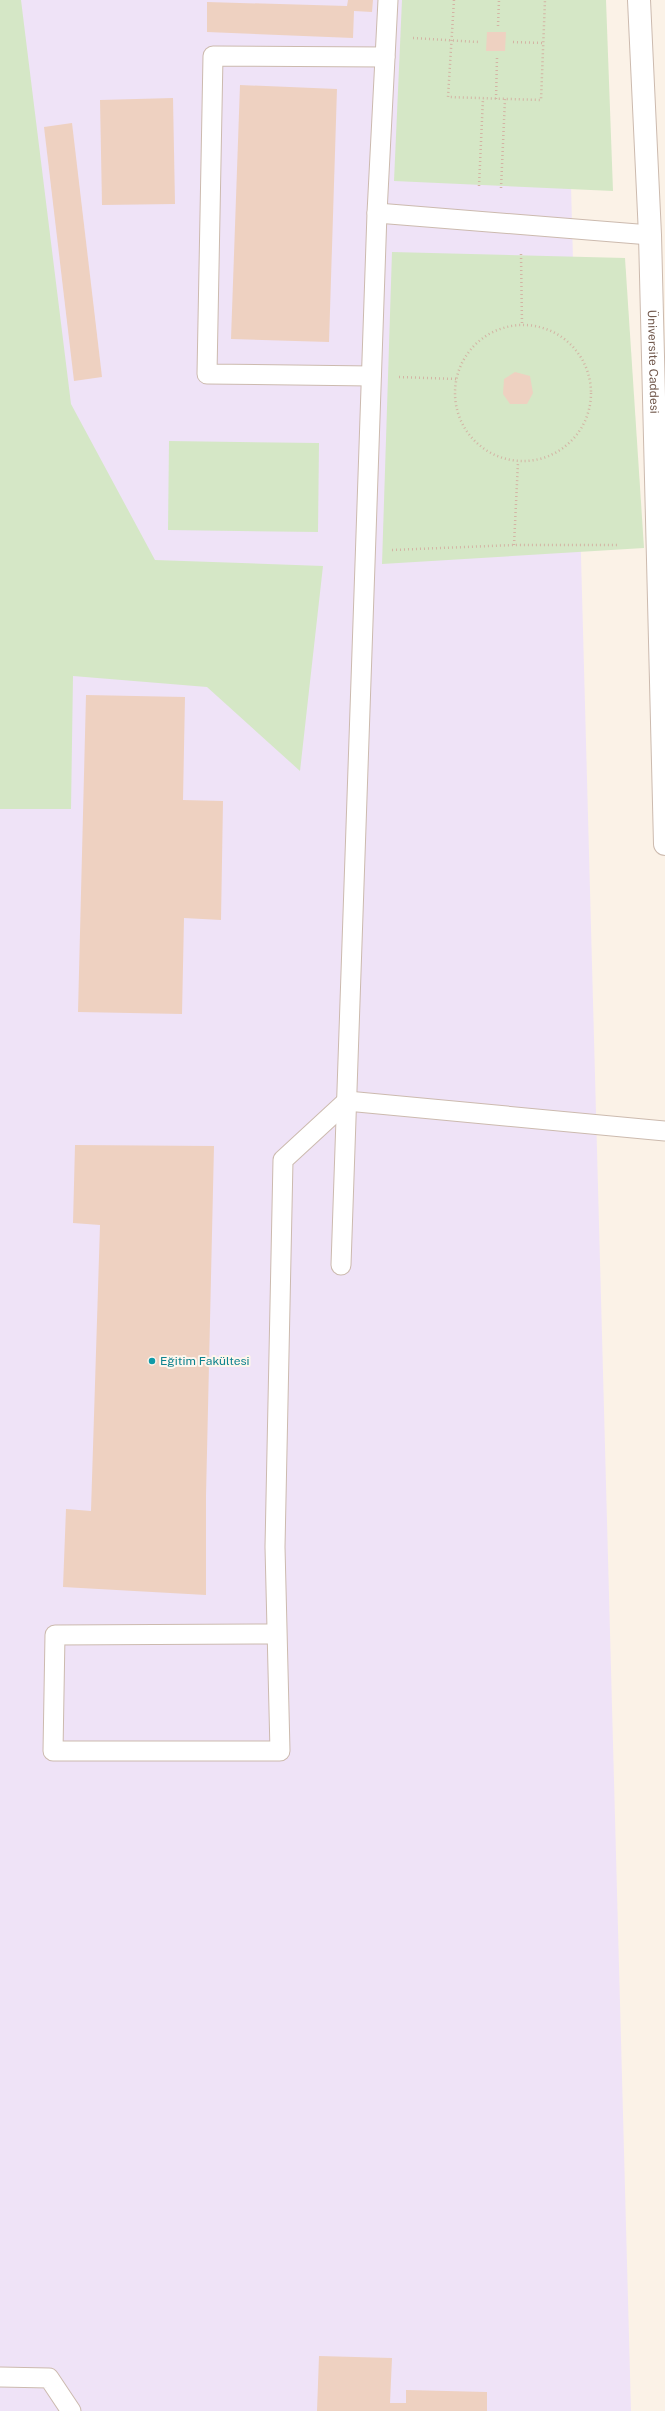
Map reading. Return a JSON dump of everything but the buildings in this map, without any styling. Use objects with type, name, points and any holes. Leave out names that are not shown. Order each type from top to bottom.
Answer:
[{"type":"street","name":"Üniversite Caddesi","points":[[639,0],[650,235],[665,844]]},
{"type":"lane","points":[[341,1265],[377,213],[388,0]]},
{"type":"lane","points":[[371,376],[207,374],[213,56],[385,57]]},
{"type":"lane","points":[[377,213],[650,235]]},
{"type":"lane","points":[[277,1634],[55,1635],[54,1751],[280,1751],[275,1547],[283,1160],[346,1101],[665,1131]]},
{"type":"lane","points":[[0,2377],[49,2378],[71,2411]]},
{"type":"path","points":[[454,0],[448,97],[541,100],[545,0]]},
{"type":"path","points":[[498,26],[499,0]]},
{"type":"path","points":[[386,36],[479,42]]},
{"type":"path","points":[[513,42],[543,43]]},
{"type":"path","points":[[496,99],[497,58]]},
{"type":"path","points":[[479,186],[483,98]]},
{"type":"path","points":[[501,188],[506,99]]},
{"type":"path","points":[[521,254],[522,325]]},
{"type":"path","points":[[522,325],[534,325],[556,333],[575,348],[587,367],[592,390],[589,413],[579,435],[561,451],[540,460],[518,462],[497,457],[479,446],[465,430],[456,410],[454,389],[459,368],[470,350],[488,334],[510,326],[522,325]]},
{"type":"path","points":[[371,376],[456,379]]},
{"type":"path","points":[[514,545],[518,462]]},
{"type":"path","points":[[366,551],[514,545],[617,545]]},
{"type":"shaded area","points":[[0,0],[566,0],[631,2411],[0,2411]]},
{"type":"green space","points":[[0,0],[21,0],[71,404],[155,560],[323,566],[300,771],[207,687],[73,676],[71,809],[0,809]]},
{"type":"green space","points":[[402,0],[606,0],[613,191],[394,181]]},
{"type":"green space","points":[[392,252],[625,258],[644,548],[382,564]]},
{"type":"green space","points":[[169,441],[319,443],[318,532],[168,530]]},
{"type":"place","name":"Eğitim Fakültesi","points":[[152,1361]]}]
